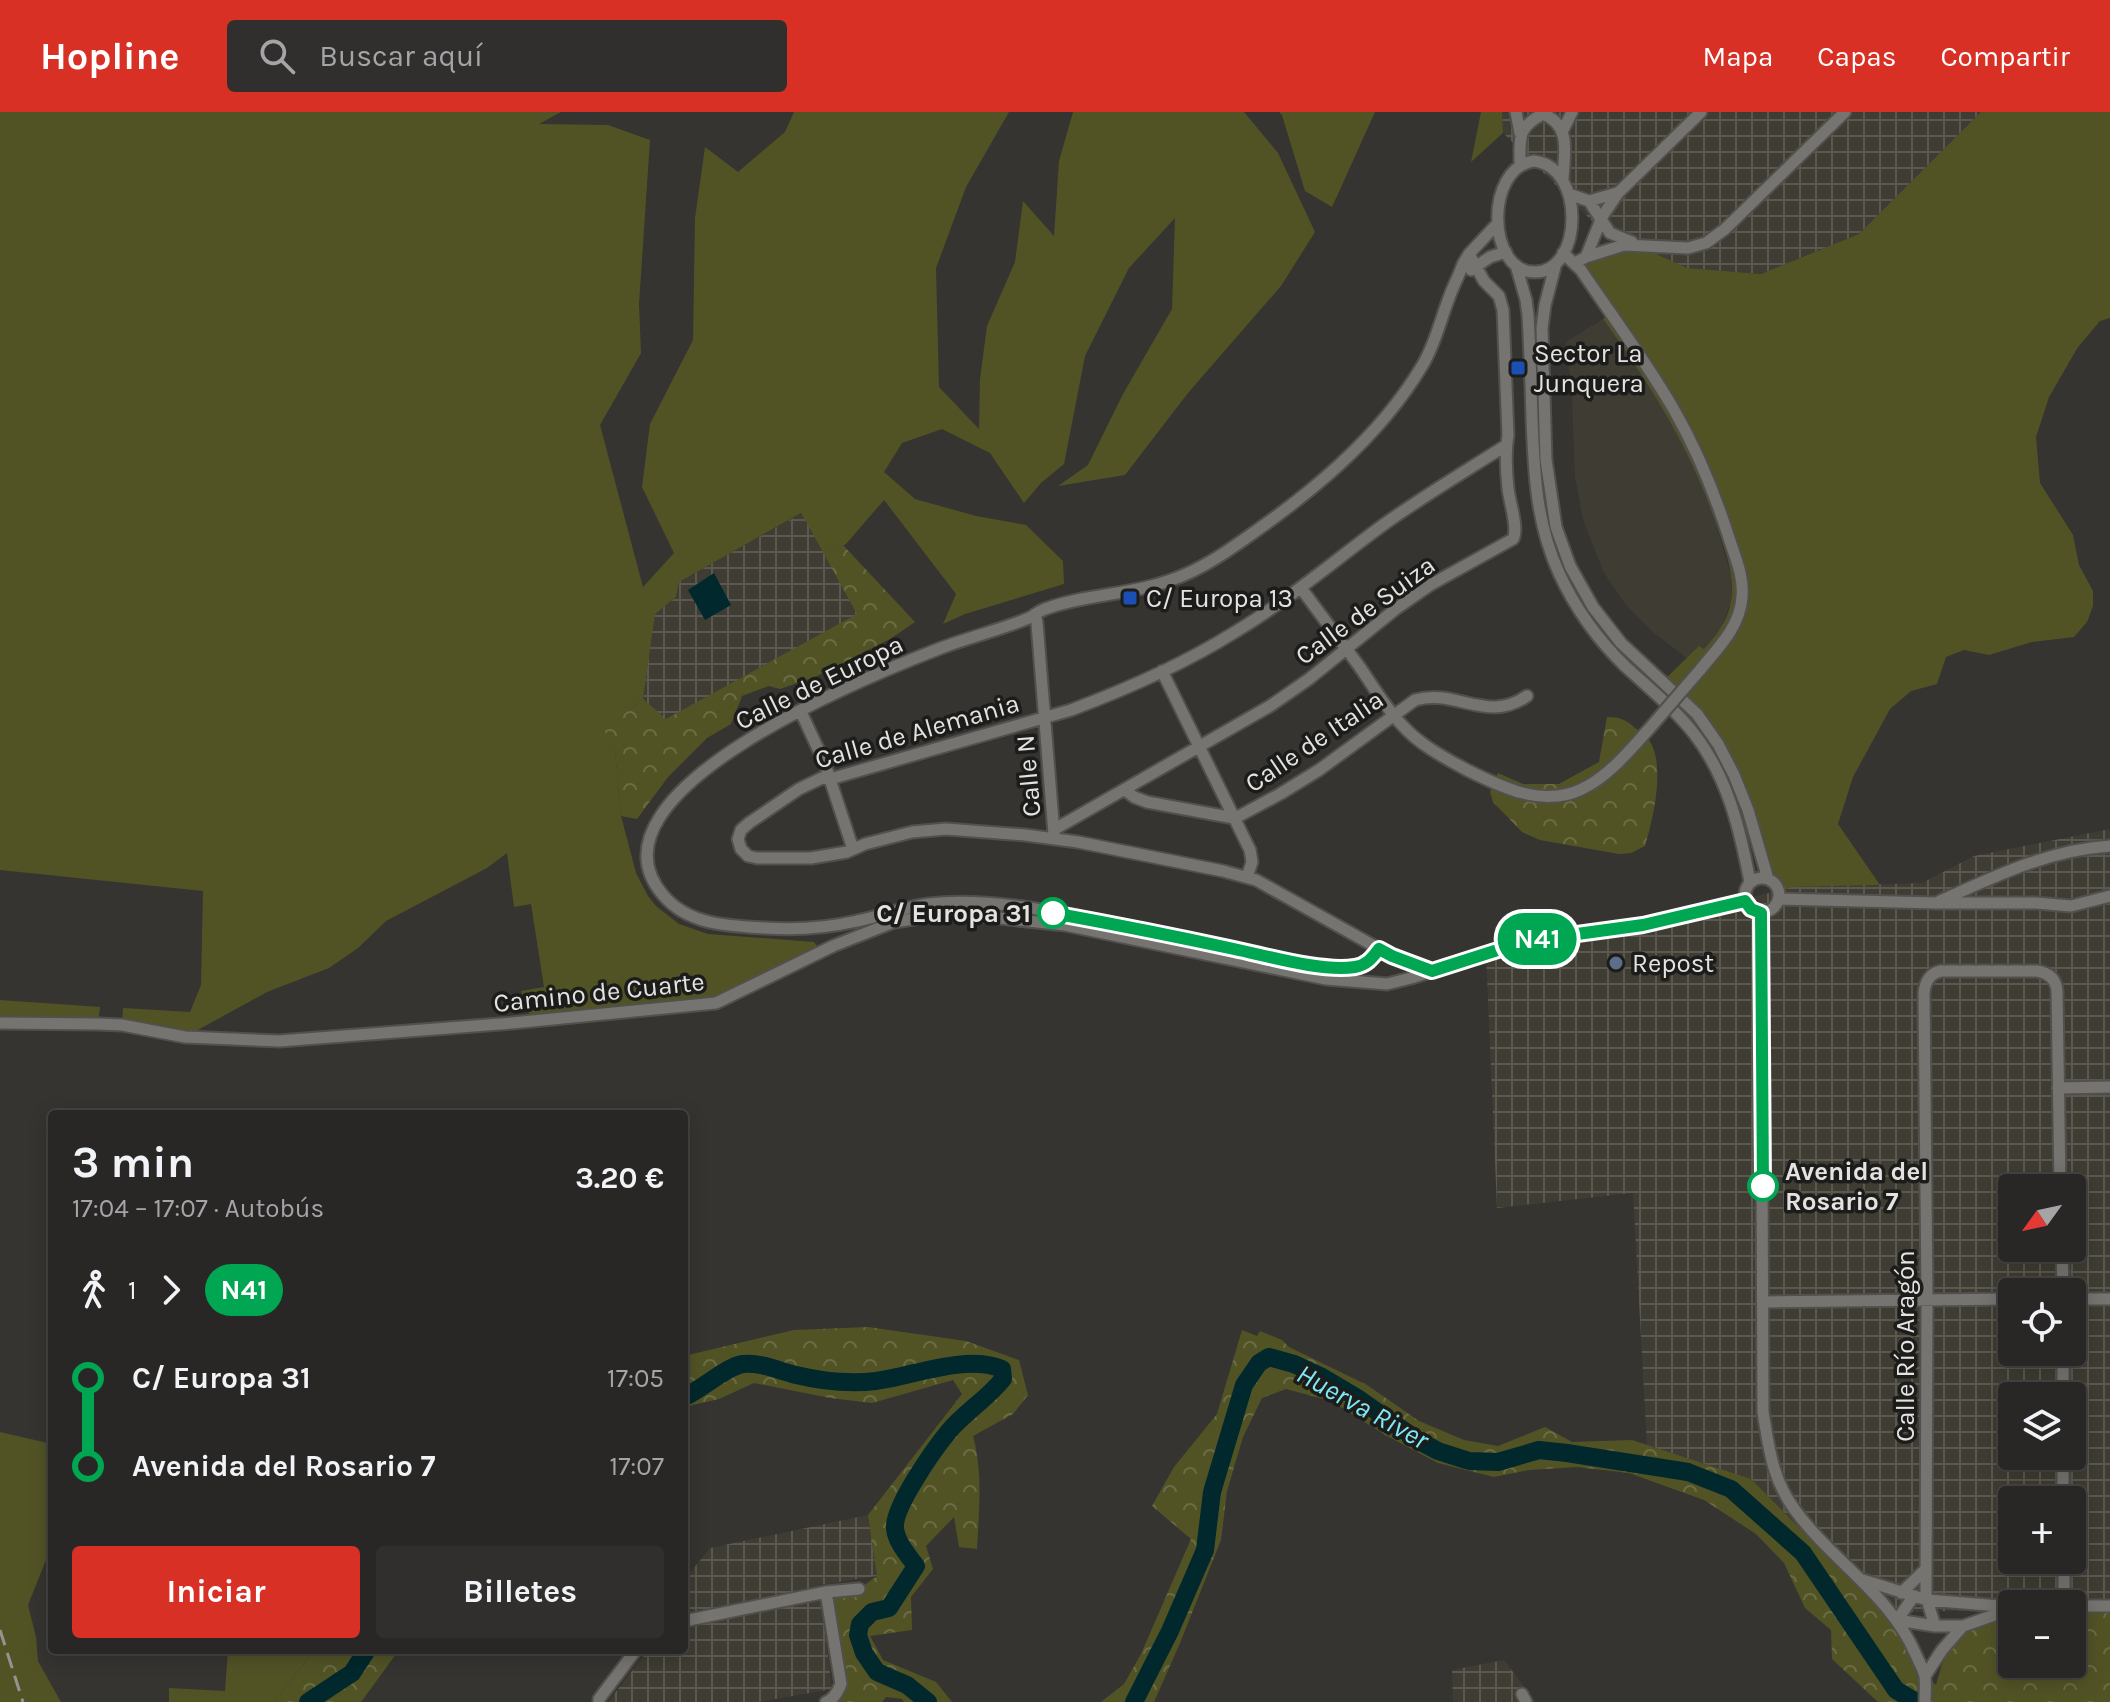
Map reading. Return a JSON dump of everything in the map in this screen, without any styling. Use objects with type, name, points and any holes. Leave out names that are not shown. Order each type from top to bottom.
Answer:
[{"type":"street","points":[[1516,112],[1520,133],[1520,165]]},
{"type":"street","points":[[1563,180],[1563,130],[1572,112]]},
{"type":"street","points":[[1580,260],[1618,193],[1701,112]]},
{"type":"street","points":[[1768,879],[1759,878],[1750,882],[1745,891],[1745,901],[1751,909],[1761,913],[1774,908],[1779,899],[1777,887],[1768,879],[1748,810],[1718,744],[1697,714],[1621,643],[1593,607],[1570,566],[1556,527],[1546,460],[1542,328],[1545,305],[1560,258],[1569,238],[1572,208],[1569,194],[1553,168],[1534,161],[1520,165],[1511,174],[1498,204],[1498,223],[1506,252],[1516,265],[1526,271],[1544,271],[1560,258],[1580,260],[1624,245],[1688,248],[1706,243],[1725,229],[1845,112]]},
{"type":"street","points":[[1520,133],[1543,113],[1558,122],[1563,130]]},
{"type":"street","points":[[1569,194],[1589,201],[1618,193]]},
{"type":"street","points":[[1589,201],[1612,234],[1640,245]]},
{"type":"street","name":"Calle de Europa","points":[[1379,949],[1367,963],[1360,966],[1327,966],[1122,925],[1030,909],[969,903],[927,904],[855,922],[800,928],[719,924],[683,912],[665,898],[652,878],[648,848],[655,825],[686,787],[718,760],[769,727],[907,662],[1047,609],[1150,587],[1189,573],[1235,545],[1326,475],[1375,429],[1398,401],[1423,364],[1437,336],[1463,264],[1498,223]]},
{"type":"street","points":[[1457,280],[1490,257],[1506,252]]},
{"type":"street","name":"Calle de Suiza","points":[[1054,834],[1270,706],[1430,585],[1513,539],[1516,532],[1505,446],[1508,435],[1503,310],[1497,292],[1484,281],[1469,254]]},
{"type":"street","points":[[1301,588],[1393,715],[1412,736],[1439,755],[1509,790],[1541,797],[1564,795],[1598,780],[1619,762],[1700,670],[1725,640],[1738,618],[1742,579],[1724,522],[1674,410],[1580,260]]},
{"type":"street","points":[[1516,265],[1528,315],[1535,487],[1547,545],[1573,601],[1592,629],[1682,720],[1708,755],[1727,791],[1750,882]]},
{"type":"street","points":[[1457,280],[1484,281]]},
{"type":"street","name":"Calle de Alemania","points":[[1432,971],[1392,956],[1247,877],[1054,834],[946,829],[912,832],[847,852],[811,858],[775,859],[748,856],[741,849],[738,839],[741,830],[749,823],[799,789],[822,778],[830,779],[1045,718],[1096,701],[1162,671],[1236,632],[1301,588],[1413,504],[1505,446]]},
{"type":"street","name":"Calle N","points":[[1035,614],[1054,834]]},
{"type":"street","points":[[1162,671],[1252,856],[1247,877]]},
{"type":"street","name":"Calle de Italia","points":[[1125,790],[1147,802],[1234,818],[1319,770],[1407,704],[1424,697],[1496,708],[1511,706],[1527,696]]},
{"type":"street","points":[[801,712],[830,779],[853,849]]},
{"type":"street","points":[[1936,903],[2060,853],[2110,846]]},
{"type":"street","points":[[1985,881],[1988,902]]},
{"type":"street","points":[[1779,899],[2071,906],[2110,896]]},
{"type":"street","name":"Camino de Cuarte","points":[[0,1023],[122,1025],[185,1037],[279,1041],[716,1003],[833,946],[894,922],[951,913],[1065,925],[1326,979],[1387,984],[1526,941],[1643,925],[1745,901]]},
{"type":"street","points":[[1761,913],[1763,1412],[1773,1468],[1794,1509],[1897,1620],[1925,1676],[1925,1702]]},
{"type":"street","points":[[1392,956],[1406,979]]},
{"type":"street","points":[[1406,961],[1406,979]]},
{"type":"street","name":"Calle Río Aragón","points":[[1935,1626],[1927,1600],[1926,1569],[1924,993],[1933,974],[1941,971],[2037,971],[2050,976],[2057,991],[2058,1088]]},
{"type":"street","points":[[2060,1174],[2058,1088],[2110,1087]]},
{"type":"street","points":[[1764,1302],[1998,1299]]},
{"type":"street","points":[[2086,1299],[2110,1299]]},
{"type":"street","points":[[1901,1593],[1926,1569]]},
{"type":"street","points":[[1862,1580],[1927,1600],[1998,1607]]},
{"type":"street","points":[[688,1620],[826,1592],[859,1589]]},
{"type":"street","points":[[826,1592],[841,1684],[826,1702]]},
{"type":"street","points":[[1897,1620],[1914,1596]]},
{"type":"street","points":[[2086,1606],[2110,1606]]},
{"type":"street","points":[[1897,1620],[1935,1626],[1963,1626],[1998,1613]]},
{"type":"street","points":[[1925,1676],[1963,1626]]},
{"type":"street","points":[[599,1702],[633,1654]]},
{"type":"shaded area","points":[[1502,112],[1981,112],[1859,234],[1761,274],[1687,268],[1601,230],[1503,133]]},
{"type":"shaded area","points":[[1603,319],[1663,406],[1685,446],[1712,510],[1731,576],[1731,602],[1722,626],[1704,649],[1699,646],[1688,659],[1653,632],[1627,606],[1604,573],[1583,520],[1575,476],[1566,342]]},
{"type":"shaded area","points":[[802,513],[858,614],[666,720],[643,699],[654,614],[676,597],[679,582]]},
{"type":"shaded area","points":[[2110,829],[2110,1606],[2086,1606],[2086,1590],[1998,1590],[1998,1609],[1884,1613],[1751,1479],[1647,1445],[1633,1193],[1497,1208],[1486,953],[1557,936],[1726,904],[1791,887],[1922,883],[1974,856]]},
{"type":"shaded area","points":[[868,1515],[877,1576],[819,1585],[832,1689],[759,1702],[608,1702],[645,1654],[688,1654],[688,1575],[710,1548]]},
{"type":"shaded area","points":[[1504,1660],[1536,1702],[1453,1702],[1452,1670]]},
{"type":"green space","points":[[0,112],[561,112],[539,124],[608,125],[650,140],[639,304],[641,353],[600,425],[643,587],[674,553],[642,487],[650,424],[693,340],[695,218],[705,147],[738,172],[785,132],[794,112],[1009,112],[966,187],[936,268],[939,387],[979,429],[980,379],[987,326],[1015,262],[1023,201],[1054,236],[1059,161],[1073,112],[1244,112],[1278,153],[1315,232],[1281,286],[1188,393],[1125,475],[1058,486],[1088,465],[1123,394],[1172,309],[1175,218],[1129,268],[1085,356],[1064,464],[1041,483],[1024,503],[990,453],[942,429],[902,443],[884,472],[915,499],[976,516],[1026,525],[1063,561],[1064,584],[965,614],[943,624],[956,594],[884,500],[846,544],[824,554],[801,513],[679,582],[676,597],[655,614],[643,699],[605,730],[615,752],[621,816],[636,873],[656,906],[679,924],[708,934],[814,942],[822,952],[716,1003],[532,1021],[521,991],[544,987],[531,904],[514,907],[507,853],[487,868],[386,921],[358,948],[329,968],[267,992],[185,1037],[122,1025],[123,1008],[190,1012],[201,985],[203,891],[0,870]]},
{"type":"green space","points":[[1279,112],[1375,112],[1332,207],[1305,191]]},
{"type":"green space","points":[[1481,112],[1502,112],[1503,133],[1471,162]]},
{"type":"green space","points":[[1981,112],[2110,112],[2110,318],[2100,321],[2078,347],[2049,397],[2036,437],[2040,483],[2073,535],[2079,565],[2093,591],[2093,606],[2087,622],[2074,637],[2032,642],[1989,655],[1964,650],[1946,657],[1937,684],[1911,691],[1890,709],[1853,777],[1838,824],[1880,885],[1791,887],[1779,893],[1768,879],[1718,744],[1663,681],[1699,646],[1704,649],[1727,615],[1732,583],[1724,547],[1683,445],[1654,394],[1603,319],[1610,314],[1575,263],[1636,245],[1687,268],[1761,274],[1859,234]]},
{"type":"green space","points":[[843,545],[915,622],[890,639],[815,677],[780,689],[769,686],[742,696],[731,724],[707,738],[668,777],[637,819],[621,816],[615,752],[604,730],[643,699],[666,719],[857,614],[824,554]]},
{"type":"green space","points":[[1607,717],[1629,723],[1648,738],[1654,751],[1657,763],[1656,792],[1645,846],[1631,853],[1619,854],[1540,840],[1522,832],[1493,802],[1490,792],[1498,773],[1523,784],[1559,784],[1599,762]]},
{"type":"green space","points":[[0,1000],[100,1007],[98,1024],[0,1023]]},
{"type":"green space","points":[[868,1327],[966,1341],[1019,1360],[1028,1395],[1013,1414],[973,1436],[979,1478],[977,1549],[959,1547],[954,1517],[926,1546],[933,1569],[911,1597],[912,1630],[870,1636],[883,1660],[936,1682],[952,1702],[904,1702],[886,1697],[882,1702],[829,1702],[836,1693],[826,1592],[859,1589],[877,1576],[868,1515],[962,1394],[953,1380],[872,1403],[754,1383],[719,1399],[688,1406],[688,1355],[794,1330]]},
{"type":"green space","points":[[1242,1330],[1257,1336],[1260,1331],[1367,1385],[1419,1421],[1464,1440],[1498,1446],[1545,1427],[1572,1442],[1632,1440],[1751,1479],[1884,1613],[1897,1620],[1925,1676],[1936,1685],[1942,1664],[1963,1626],[1998,1614],[1998,1678],[2086,1678],[2086,1606],[2110,1606],[2110,1702],[1878,1702],[1832,1659],[1831,1630],[1805,1608],[1784,1563],[1756,1534],[1704,1500],[1629,1473],[1577,1467],[1529,1470],[1494,1477],[1438,1463],[1331,1401],[1286,1389],[1262,1398],[1243,1437],[1227,1491],[1221,1540],[1154,1702],[1101,1702],[1124,1684],[1141,1654],[1191,1539],[1152,1506],[1174,1467],[1217,1414]]},
{"type":"green space","points":[[0,1432],[48,1443],[48,1555],[28,1605],[38,1661],[61,1702],[0,1702]]},
{"type":"green space","points":[[228,1654],[312,1654],[274,1702],[169,1702],[169,1688],[225,1691]]},
{"type":"green space","points":[[312,1654],[396,1654],[361,1702],[274,1702]]},
{"type":"water","points":[[714,573],[731,605],[705,620],[688,590]]},
{"type":"waterway","name":"Huerva River","points":[[1134,1702],[1170,1631],[1205,1550],[1212,1492],[1244,1385],[1259,1363],[1269,1357],[1322,1377],[1419,1441],[1469,1461],[1498,1462],[1539,1450],[1688,1472],[1731,1489],[1803,1553],[1896,1690],[1916,1702]]},
{"type":"waterway","name":"Huerva River","points":[[688,1395],[729,1369],[743,1364],[846,1382],[876,1381],[956,1365],[988,1365],[1002,1369],[1003,1379],[949,1431],[908,1493],[896,1518],[895,1528],[900,1543],[916,1566],[889,1608],[872,1612],[860,1624],[858,1635],[864,1653],[877,1672],[907,1685],[928,1702]]},
{"type":"waterway","name":"Huerva River","points":[[308,1702],[352,1673],[364,1654]]},
{"type":"railway","points":[[0,1630],[23,1702]]},
{"type":"bus line","name":"N41","points":[[1053,913],[1327,966],[1360,966],[1367,963],[1379,949],[1432,971],[1526,941],[1643,925],[1745,901],[1751,909],[1761,913],[1763,1186]]},
{"type":"place","name":"Sector La Junquera","points":[[1518,368]]},
{"type":"place","name":"C/ Europa 13","points":[[1130,598]]},
{"type":"place","name":"C/ Europa 31","points":[[1053,913]]},
{"type":"place","name":"Repost","points":[[1616,963]]},
{"type":"place","name":"Avenida del Rosario 7","points":[[1763,1186]]}]
